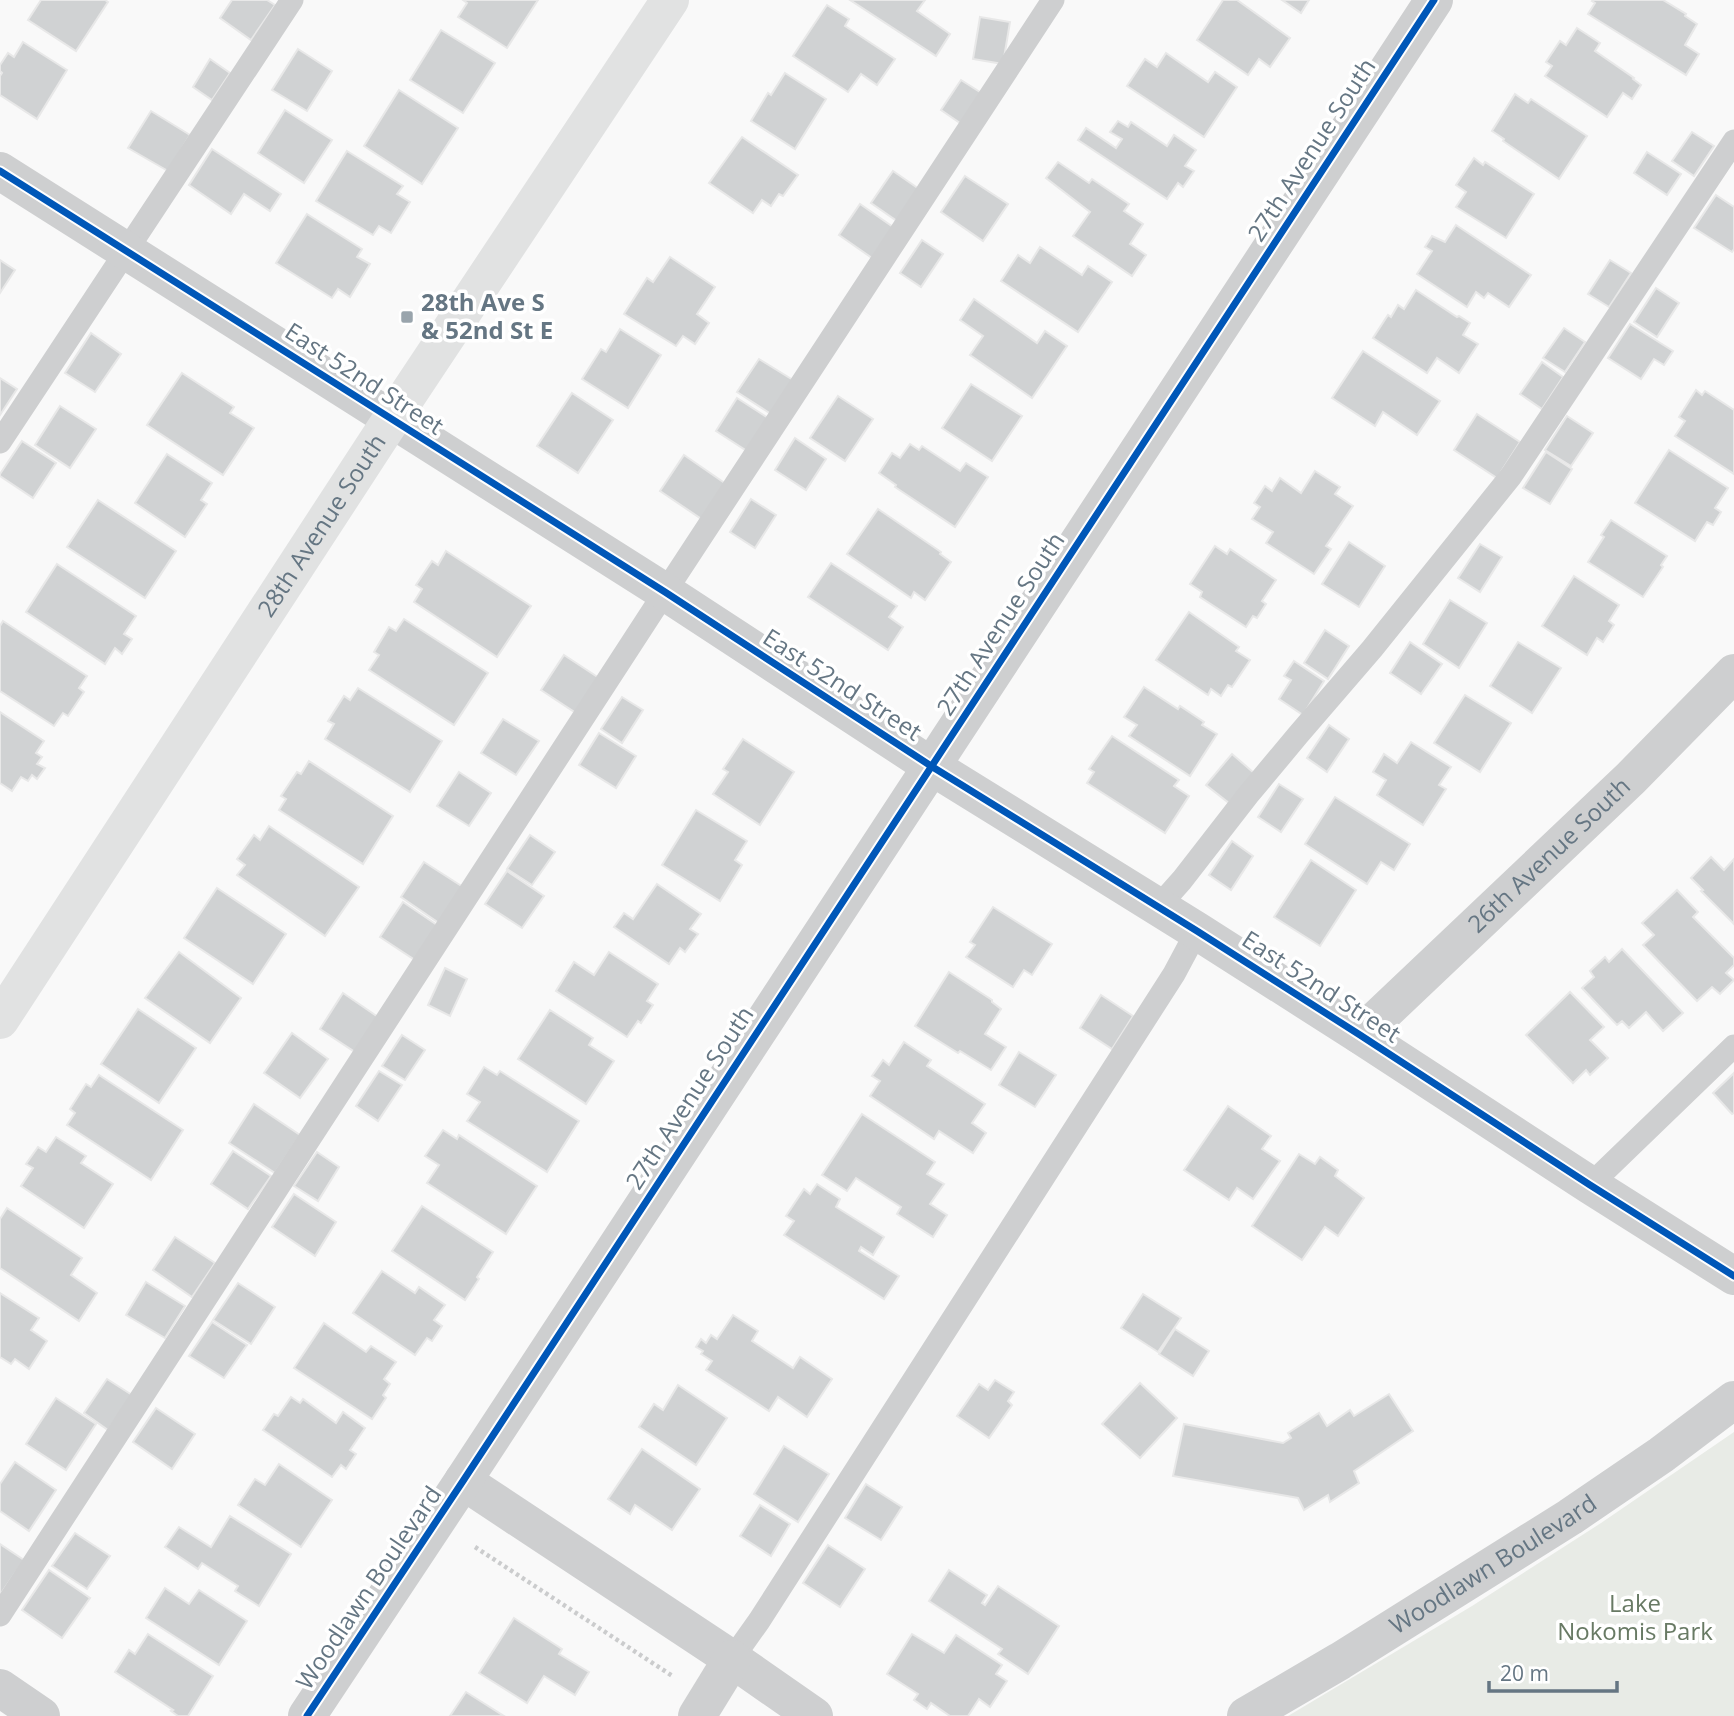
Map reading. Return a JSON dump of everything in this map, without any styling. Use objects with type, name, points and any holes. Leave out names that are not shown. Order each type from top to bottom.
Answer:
[{"type":"street","name":"28th Avenue South","points":[[0,1020],[391,420],[670,0]]},
{"type":"street","name":"27th Avenue South","points":[[463,1480],[1434,0]]},
{"type":"street","name":"East 52nd Street","points":[[0,171],[665,592],[931,766],[1197,931],[1734,1276]]},
{"type":"street","name":"26th Avenue South","points":[[1360,1035],[1631,778],[1734,673]]},
{"type":"street","name":"Woodlawn Boulevard","points":[[1246,1716],[1340,1661],[1570,1517],[1652,1462],[1734,1400]]},
{"type":"street","name":"Woodlawn Boulevard","points":[[307,1716],[463,1480],[814,1716]]},
{"type":"street","points":[[702,1708],[732,1659]]},
{"type":"street","points":[[0,1688],[41,1716]]},
{"type":"lane","points":[[0,442],[292,0]]},
{"type":"lane","points":[[0,1615],[1053,0]]},
{"type":"lane","points":[[1158,907],[1511,476],[1734,141]]},
{"type":"lane","points":[[732,1659],[1167,985],[1197,931]]},
{"type":"lane","points":[[1590,1185],[1734,1046]]},
{"type":"path","points":[[475,1548],[702,1708]]},
{"type":"green space","name":"Lake Nokomis Park","points":[[1734,1432],[1734,1716],[1288,1716],[1472,1606],[1601,1523]]},
{"type":"building","points":[[41,0],[108,2],[76,51],[28,20]]},
{"type":"building","points":[[232,0],[267,0],[275,5],[251,40],[220,18]]},
{"type":"building","points":[[463,0],[538,0],[507,48],[458,17],[467,3]]},
{"type":"building","points":[[850,0],[925,0],[917,11],[950,34],[936,56]]},
{"type":"building","points":[[1223,0],[1237,0],[1290,38],[1270,67],[1259,59],[1248,75],[1197,40]]},
{"type":"building","points":[[1282,0],[1309,0],[1301,13]]},
{"type":"building","points":[[1593,0],[1663,0],[1686,14],[1685,16],[1697,24],[1685,45],[1699,54],[1686,75],[1588,14],[1595,3]]},
{"type":"building","points":[[827,5],[849,19],[845,26],[895,59],[877,85],[861,74],[848,92],[793,56]]},
{"type":"building","points":[[980,17],[1010,22],[1003,64],[973,59]]},
{"type":"building","points":[[1577,28],[1600,43],[1595,51],[1641,85],[1632,99],[1623,93],[1607,117],[1545,76],[1552,66],[1546,62],[1560,41],[1566,45]]},
{"type":"building","points":[[441,30],[495,63],[463,113],[410,80]]},
{"type":"building","points":[[23,42],[67,70],[37,119],[0,95],[0,65],[8,53],[14,57]]},
{"type":"building","points":[[298,49],[332,71],[307,111],[272,90]]},
{"type":"building","points":[[1166,53],[1208,82],[1215,72],[1237,87],[1204,137],[1127,86],[1145,59],[1157,67]]},
{"type":"building","points":[[210,59],[230,73],[212,100],[193,87]]},
{"type":"building","points":[[785,73],[826,99],[795,149],[751,121],[768,93],[771,95]]},
{"type":"building","points":[[961,80],[983,94],[963,125],[941,110]]},
{"type":"building","points":[[399,90],[458,128],[422,184],[364,146]]},
{"type":"building","points":[[1515,94],[1528,103],[1531,99],[1587,136],[1559,179],[1492,131]]},
{"type":"building","points":[[285,110],[332,140],[304,183],[258,153]]},
{"type":"building","points":[[151,111],[190,135],[168,171],[128,148]]},
{"type":"building","points":[[1118,121],[1128,127],[1131,122],[1167,146],[1174,135],[1196,150],[1185,166],[1194,171],[1183,187],[1178,183],[1167,199],[1078,140],[1086,128],[1116,148],[1122,139],[1110,132]]},
{"type":"building","points":[[1692,132],[1714,146],[1694,176],[1672,161]]},
{"type":"building","points":[[742,137],[798,175],[783,196],[779,194],[771,206],[762,200],[753,213],[709,183]]},
{"type":"building","points":[[212,149],[281,194],[270,211],[244,194],[231,214],[189,185]]},
{"type":"building","points":[[347,151],[403,186],[397,194],[410,202],[391,233],[379,226],[373,235],[316,201]]},
{"type":"building","points":[[1647,152],[1681,174],[1667,195],[1634,173]]},
{"type":"building","points":[[1474,158],[1483,165],[1485,162],[1534,194],[1506,238],[1456,207],[1466,192],[1456,185]]},
{"type":"building","points":[[1058,162],[1089,183],[1092,179],[1129,204],[1124,211],[1143,224],[1130,244],[1146,255],[1132,276],[1073,236],[1090,212],[1046,178]]},
{"type":"building","points":[[893,171],[919,189],[897,221],[871,203]]},
{"type":"building","points":[[965,176],[1008,204],[983,241],[941,212]]},
{"type":"building","points":[[1716,195],[1734,207],[1732,252],[1694,228]]},
{"type":"building","points":[[860,204],[893,227],[872,258],[839,235]]},
{"type":"building","points":[[307,214],[362,249],[357,257],[370,264],[350,297],[338,289],[332,298],[276,263]]},
{"type":"building","points":[[1456,225],[1531,275],[1509,307],[1488,293],[1484,298],[1476,292],[1467,307],[1417,274],[1432,251],[1425,247],[1432,236],[1445,242]]},
{"type":"building","points":[[922,240],[943,254],[921,287],[900,273]]},
{"type":"building","points":[[1040,247],[1082,275],[1088,266],[1112,282],[1078,332],[1001,281],[1018,255],[1030,263]]},
{"type":"building","points":[[670,257],[715,287],[697,314],[709,323],[695,344],[683,336],[676,346],[624,314],[647,278],[653,282]]},
{"type":"building","points":[[0,260],[15,270],[0,293]]},
{"type":"building","points":[[1610,260],[1631,273],[1609,307],[1588,294]]},
{"type":"building","points":[[1656,288],[1679,303],[1657,337],[1634,322]]},
{"type":"building","points":[[1416,290],[1470,323],[1463,335],[1478,344],[1459,373],[1437,358],[1427,373],[1373,338],[1388,315],[1391,317],[1398,305],[1404,309]]},
{"type":"building","points":[[974,299],[1037,343],[1045,331],[1067,346],[1032,398],[970,355],[983,336],[960,320]]},
{"type":"building","points":[[1630,324],[1673,351],[1664,365],[1654,359],[1641,379],[1608,358]]},
{"type":"building","points":[[1564,328],[1585,342],[1565,372],[1543,358]]},
{"type":"building","points":[[620,329],[661,355],[628,408],[582,379],[601,349],[606,352]]},
{"type":"building","points":[[91,333],[121,354],[95,392],[65,373]]},
{"type":"building","points":[[1363,351],[1440,401],[1417,435],[1383,412],[1375,426],[1332,398]]},
{"type":"building","points":[[759,359],[793,380],[771,414],[737,392]]},
{"type":"building","points":[[1542,362],[1563,377],[1542,409],[1520,394]]},
{"type":"building","points":[[182,373],[234,407],[230,413],[254,428],[223,475],[147,425]]},
{"type":"building","points":[[0,378],[17,389],[0,415]]},
{"type":"building","points":[[971,384],[1022,416],[992,461],[942,428]]},
{"type":"building","points":[[1696,390],[1702,395],[1705,391],[1734,410],[1734,474],[1675,436],[1685,421],[1679,417]]},
{"type":"building","points":[[572,393],[613,420],[578,473],[537,446]]},
{"type":"building","points":[[838,396],[873,419],[845,461],[810,438]]},
{"type":"building","points":[[737,398],[768,418],[747,451],[716,431]]},
{"type":"building","points":[[60,406],[96,429],[70,468],[35,445]]},
{"type":"building","points":[[1477,414],[1520,442],[1497,478],[1454,450]]},
{"type":"building","points":[[1567,416],[1593,433],[1571,466],[1545,450]]},
{"type":"building","points":[[795,438],[826,459],[806,490],[775,470]]},
{"type":"building","points":[[22,441],[56,463],[33,498],[0,476]]},
{"type":"building","points":[[910,444],[919,450],[922,446],[960,471],[966,463],[988,477],[955,527],[895,487],[896,485],[879,473],[892,453],[900,458]]},
{"type":"building","points":[[1669,450],[1728,488],[1715,508],[1721,512],[1713,525],[1707,522],[1695,541],[1635,503]]},
{"type":"building","points":[[1546,452],[1572,469],[1550,504],[1523,488]]},
{"type":"building","points":[[167,454],[212,483],[201,500],[207,504],[185,537],[135,503]]},
{"type":"building","points":[[684,455],[726,484],[703,520],[660,491]]},
{"type":"building","points":[[1315,471],[1340,487],[1335,494],[1353,506],[1326,546],[1331,549],[1314,574],[1266,543],[1273,532],[1252,519],[1260,507],[1254,503],[1265,486],[1272,491],[1280,478],[1301,493]]},
{"type":"building","points":[[751,499],[776,515],[755,548],[730,532]]},
{"type":"building","points":[[98,500],[176,551],[145,598],[67,547]]},
{"type":"building","points":[[878,509],[941,552],[940,554],[951,562],[925,600],[914,592],[911,598],[847,554]]},
{"type":"building","points":[[1611,520],[1667,556],[1661,565],[1663,567],[1643,597],[1588,562]]},
{"type":"building","points":[[1349,542],[1385,566],[1359,607],[1322,584]]},
{"type":"building","points":[[1480,544],[1502,557],[1480,592],[1458,578]]},
{"type":"building","points":[[1215,546],[1227,554],[1230,549],[1276,580],[1262,601],[1266,604],[1257,618],[1253,616],[1246,627],[1200,597],[1202,592],[1190,584]]},
{"type":"building","points":[[446,551],[531,606],[497,657],[414,602],[422,589],[416,585],[432,561],[438,565]]},
{"type":"building","points":[[831,563],[897,606],[889,617],[903,627],[888,650],[808,597]]},
{"type":"building","points":[[57,564],[136,616],[124,634],[132,639],[122,654],[115,648],[105,664],[26,612]]},
{"type":"building","points":[[1574,576],[1619,605],[1609,621],[1614,625],[1603,642],[1597,638],[1587,655],[1542,626]]},
{"type":"building","points":[[1450,600],[1487,623],[1459,668],[1423,644]]},
{"type":"building","points":[[1189,612],[1239,647],[1236,651],[1250,660],[1232,687],[1228,685],[1221,696],[1211,689],[1208,695],[1156,660]]},
{"type":"building","points":[[404,619],[488,673],[454,725],[369,670],[379,655],[374,652],[389,627],[396,631]]},
{"type":"building","points":[[3,621],[87,676],[79,688],[84,692],[68,716],[63,713],[54,726],[0,691],[0,626]]},
{"type":"building","points":[[1325,630],[1349,646],[1328,679],[1304,663]]},
{"type":"building","points":[[1410,642],[1442,664],[1421,694],[1390,673]]},
{"type":"building","points":[[1518,642],[1561,668],[1532,713],[1490,686]]},
{"type":"building","points":[[564,655],[599,678],[576,713],[541,690]]},
{"type":"building","points":[[1294,661],[1324,681],[1303,715],[1279,699],[1291,680],[1284,676]]},
{"type":"building","points":[[1144,687],[1178,709],[1180,706],[1217,734],[1190,776],[1129,736],[1137,725],[1124,717]]},
{"type":"building","points":[[358,688],[442,741],[410,792],[325,739],[334,724],[328,721],[344,696],[350,700]]},
{"type":"building","points":[[1465,695],[1511,723],[1480,772],[1434,743]]},
{"type":"building","points":[[622,697],[643,710],[622,743],[601,729]]},
{"type":"building","points":[[0,712],[44,741],[36,753],[42,757],[37,764],[45,768],[37,779],[32,775],[28,781],[21,777],[12,791],[0,783]]},
{"type":"building","points":[[503,719],[539,741],[516,775],[481,753]]},
{"type":"building","points":[[1329,725],[1349,739],[1327,772],[1307,758]]},
{"type":"building","points":[[599,733],[636,756],[616,788],[579,765]]},
{"type":"building","points":[[1112,736],[1179,780],[1174,786],[1189,796],[1165,833],[1087,783],[1094,772],[1089,769]]},
{"type":"building","points":[[743,739],[794,772],[760,825],[713,794],[728,772],[723,769]]},
{"type":"building","points":[[1411,742],[1451,767],[1439,785],[1446,789],[1423,825],[1377,795],[1386,780],[1373,772],[1384,754],[1397,763]]},
{"type":"building","points":[[1232,754],[1254,773],[1229,803],[1206,785]]},
{"type":"building","points":[[309,761],[393,816],[363,864],[279,810],[286,799],[281,796],[297,772],[301,774]]},
{"type":"building","points":[[459,772],[491,793],[469,826],[437,806]]},
{"type":"building","points":[[1279,784],[1303,799],[1281,832],[1258,817]]},
{"type":"building","points":[[1335,797],[1410,844],[1394,870],[1381,862],[1367,884],[1305,844]]},
{"type":"building","points":[[696,810],[747,841],[735,860],[742,865],[720,901],[662,865]]},
{"type":"building","points":[[269,826],[359,887],[325,936],[237,875],[245,865],[237,859],[254,835],[260,840]]},
{"type":"building","points":[[530,835],[555,852],[532,885],[507,869]]},
{"type":"building","points":[[1232,841],[1253,856],[1231,890],[1209,875]]},
{"type":"building","points":[[1711,857],[1724,870],[1734,859],[1734,924],[1691,878]]},
{"type":"building","points":[[1311,860],[1356,890],[1320,946],[1274,917]]},
{"type":"building","points":[[424,862],[463,887],[439,923],[401,897]]},
{"type":"building","points":[[507,871],[544,896],[522,928],[485,904]]},
{"type":"building","points":[[657,884],[701,914],[690,929],[698,934],[685,952],[680,948],[669,964],[614,927],[624,913],[633,919]]},
{"type":"building","points":[[217,888],[286,934],[253,984],[184,938]]},
{"type":"building","points":[[1677,890],[1698,912],[1693,917],[1734,958],[1734,965],[1726,973],[1734,980],[1720,994],[1712,987],[1697,1001],[1643,945],[1654,935],[1642,923]]},
{"type":"building","points":[[403,902],[437,925],[415,960],[380,937]]},
{"type":"building","points":[[993,907],[1052,944],[1032,975],[1024,970],[1013,987],[966,957],[975,945],[970,942]]},
{"type":"building","points":[[1622,949],[1683,1013],[1663,1031],[1646,1012],[1629,1028],[1622,1021],[1617,1025],[1582,988],[1594,977],[1590,971],[1605,957],[1609,962]]},
{"type":"building","points":[[179,952],[241,998],[210,1043],[145,998]]},
{"type":"building","points":[[609,952],[658,984],[647,1001],[653,1005],[627,1037],[556,991],[574,962],[594,975]]},
{"type":"building","points":[[445,968],[467,979],[450,1016],[428,1005]]},
{"type":"building","points":[[949,972],[992,1000],[1001,1009],[985,1034],[1006,1047],[991,1070],[915,1026]]},
{"type":"building","points":[[1570,992],[1604,1027],[1590,1040],[1608,1058],[1590,1075],[1586,1070],[1573,1083],[1526,1035]]},
{"type":"building","points":[[343,993],[378,1017],[355,1052],[320,1029]]},
{"type":"building","points":[[1101,995],[1133,1016],[1112,1049],[1080,1028]]},
{"type":"building","points":[[138,1009],[196,1048],[159,1103],[101,1064]]},
{"type":"building","points":[[550,1010],[593,1038],[589,1045],[614,1061],[586,1104],[518,1059]]},
{"type":"building","points":[[292,1033],[328,1059],[300,1098],[264,1073]]},
{"type":"building","points":[[402,1035],[425,1050],[405,1080],[382,1066]]},
{"type":"building","points":[[904,1042],[931,1060],[927,1066],[985,1104],[972,1123],[986,1133],[973,1153],[939,1131],[934,1139],[870,1096],[880,1081],[872,1076],[883,1060],[889,1065]]},
{"type":"building","points":[[1019,1052],[1056,1075],[1035,1107],[999,1085]]},
{"type":"building","points":[[484,1067],[497,1075],[500,1071],[579,1121],[547,1172],[467,1121],[480,1102],[467,1094]]},
{"type":"building","points":[[379,1071],[402,1085],[378,1121],[356,1106]]},
{"type":"building","points":[[1734,1073],[1734,1113],[1732,1114],[1713,1093]]},
{"type":"building","points":[[99,1075],[183,1130],[151,1180],[67,1125],[75,1113],[70,1109],[86,1084],[91,1087]]},
{"type":"building","points":[[254,1104],[300,1135],[275,1173],[229,1143]]},
{"type":"building","points":[[1228,1106],[1271,1136],[1262,1149],[1280,1161],[1253,1199],[1237,1188],[1229,1200],[1184,1170]]},
{"type":"building","points":[[862,1114],[935,1162],[927,1174],[944,1184],[930,1204],[947,1215],[933,1237],[897,1214],[901,1207],[856,1178],[847,1191],[822,1175]]},
{"type":"building","points":[[443,1130],[457,1139],[459,1135],[537,1186],[506,1234],[427,1183],[439,1165],[425,1156]]},
{"type":"building","points":[[56,1137],[86,1156],[81,1163],[113,1184],[84,1228],[21,1186],[33,1168],[26,1164],[38,1147],[46,1152]]},
{"type":"building","points":[[233,1151],[271,1176],[248,1209],[211,1184]]},
{"type":"building","points":[[317,1152],[339,1167],[318,1201],[294,1186]]},
{"type":"building","points":[[1299,1154],[1315,1164],[1320,1157],[1338,1170],[1335,1176],[1364,1198],[1338,1236],[1325,1227],[1302,1260],[1252,1226]]},
{"type":"building","points":[[817,1184],[840,1199],[836,1207],[884,1237],[873,1255],[861,1247],[859,1251],[899,1276],[884,1299],[784,1235],[794,1221],[786,1216],[804,1189],[810,1194]]},
{"type":"building","points":[[294,1194],[336,1222],[315,1256],[272,1227]]},
{"type":"building","points":[[422,1206],[493,1252],[465,1300],[392,1251]]},
{"type":"building","points":[[7,1208],[82,1258],[71,1275],[97,1293],[79,1321],[0,1268],[0,1219]]},
{"type":"building","points":[[175,1237],[215,1263],[192,1297],[153,1270]]},
{"type":"building","points":[[382,1271],[415,1293],[419,1287],[445,1305],[434,1320],[442,1326],[432,1341],[427,1338],[415,1355],[353,1313]]},
{"type":"building","points":[[146,1282],[185,1306],[165,1338],[126,1315]]},
{"type":"building","points":[[238,1283],[275,1307],[251,1344],[213,1320]]},
{"type":"building","points":[[0,1293],[39,1318],[31,1330],[47,1341],[29,1369],[15,1359],[11,1364],[0,1357]]},
{"type":"building","points":[[1143,1294],[1181,1318],[1158,1352],[1121,1328]]},
{"type":"building","points":[[733,1315],[758,1331],[752,1341],[793,1368],[800,1357],[832,1379],[807,1417],[778,1397],[769,1411],[706,1370],[712,1361],[696,1347],[701,1339],[706,1343],[711,1335],[717,1339]]},
{"type":"building","points":[[212,1322],[247,1345],[224,1378],[189,1356]]},
{"type":"building","points":[[324,1323],[366,1352],[371,1346],[396,1362],[384,1379],[390,1384],[383,1395],[386,1398],[372,1419],[294,1368]]},
{"type":"building","points":[[1175,1329],[1209,1351],[1193,1376],[1159,1354]]},
{"type":"building","points":[[107,1379],[132,1395],[108,1430],[84,1413]]},
{"type":"building","points":[[995,1380],[1014,1392],[1008,1401],[1012,1405],[989,1438],[957,1416],[979,1384],[988,1390]]},
{"type":"building","points":[[1140,1383],[1177,1418],[1140,1458],[1102,1424]]},
{"type":"building","points":[[678,1385],[727,1418],[696,1465],[639,1427],[654,1404],[663,1410]]},
{"type":"building","points":[[1389,1394],[1413,1431],[1354,1471],[1359,1483],[1330,1502],[1328,1495],[1304,1510],[1298,1498],[1173,1476],[1184,1424],[1283,1443],[1291,1438],[1288,1433],[1319,1413],[1327,1426],[1350,1410],[1354,1416]]},
{"type":"building","points":[[291,1397],[300,1403],[303,1399],[336,1423],[343,1412],[365,1428],[350,1450],[356,1454],[346,1469],[341,1465],[332,1477],[263,1430],[274,1414],[278,1416]]},
{"type":"building","points":[[56,1398],[96,1424],[66,1470],[26,1444]]},
{"type":"building","points":[[156,1408],[195,1434],[172,1469],[133,1442]]},
{"type":"building","points":[[784,1446],[829,1474],[798,1522],[754,1494]]},
{"type":"building","points":[[642,1449],[700,1489],[672,1530],[635,1505],[630,1514],[608,1499]]},
{"type":"building","points":[[15,1462],[56,1490],[29,1531],[0,1511],[0,1484]]},
{"type":"building","points":[[279,1464],[332,1500],[301,1547],[238,1505],[255,1479],[265,1485]]},
{"type":"building","points":[[866,1484],[902,1507],[881,1540],[845,1518]]},
{"type":"building","points":[[760,1505],[790,1524],[771,1556],[740,1536]]},
{"type":"building","points":[[230,1516],[291,1554],[259,1606],[235,1591],[238,1586],[202,1563],[198,1569],[165,1547],[179,1527],[211,1547]]},
{"type":"building","points":[[75,1533],[110,1556],[87,1589],[52,1566]]},
{"type":"building","points":[[0,1544],[24,1560],[0,1595]]},
{"type":"building","points":[[828,1545],[865,1569],[840,1607],[803,1583]]},
{"type":"building","points":[[49,1570],[90,1598],[62,1638],[22,1610]]},
{"type":"building","points":[[949,1570],[987,1595],[982,1603],[985,1605],[998,1586],[1059,1626],[1028,1674],[998,1654],[1002,1649],[929,1601]]},
{"type":"building","points":[[165,1588],[189,1604],[199,1590],[247,1621],[219,1665],[146,1618]]},
{"type":"building","points":[[514,1618],[562,1649],[559,1654],[589,1672],[575,1695],[544,1676],[527,1703],[479,1673]]},
{"type":"building","points":[[148,1634],[213,1676],[188,1716],[178,1716],[115,1672],[129,1650],[135,1654]]},
{"type":"building","points":[[912,1634],[944,1653],[956,1635],[1002,1665],[996,1674],[1007,1681],[990,1707],[979,1699],[968,1716],[950,1716],[931,1703],[927,1709],[914,1700],[918,1694],[887,1674]]},
{"type":"building","points":[[466,1692],[504,1716],[450,1716]]},
{"type":"cycle path","points":[[307,1716],[1434,0]]},
{"type":"cycle path","points":[[0,171],[665,592],[931,766],[1197,931],[1734,1276]]},
{"type":"place","name":"28th Ave S & 52nd St E","points":[[407,317]]}]
